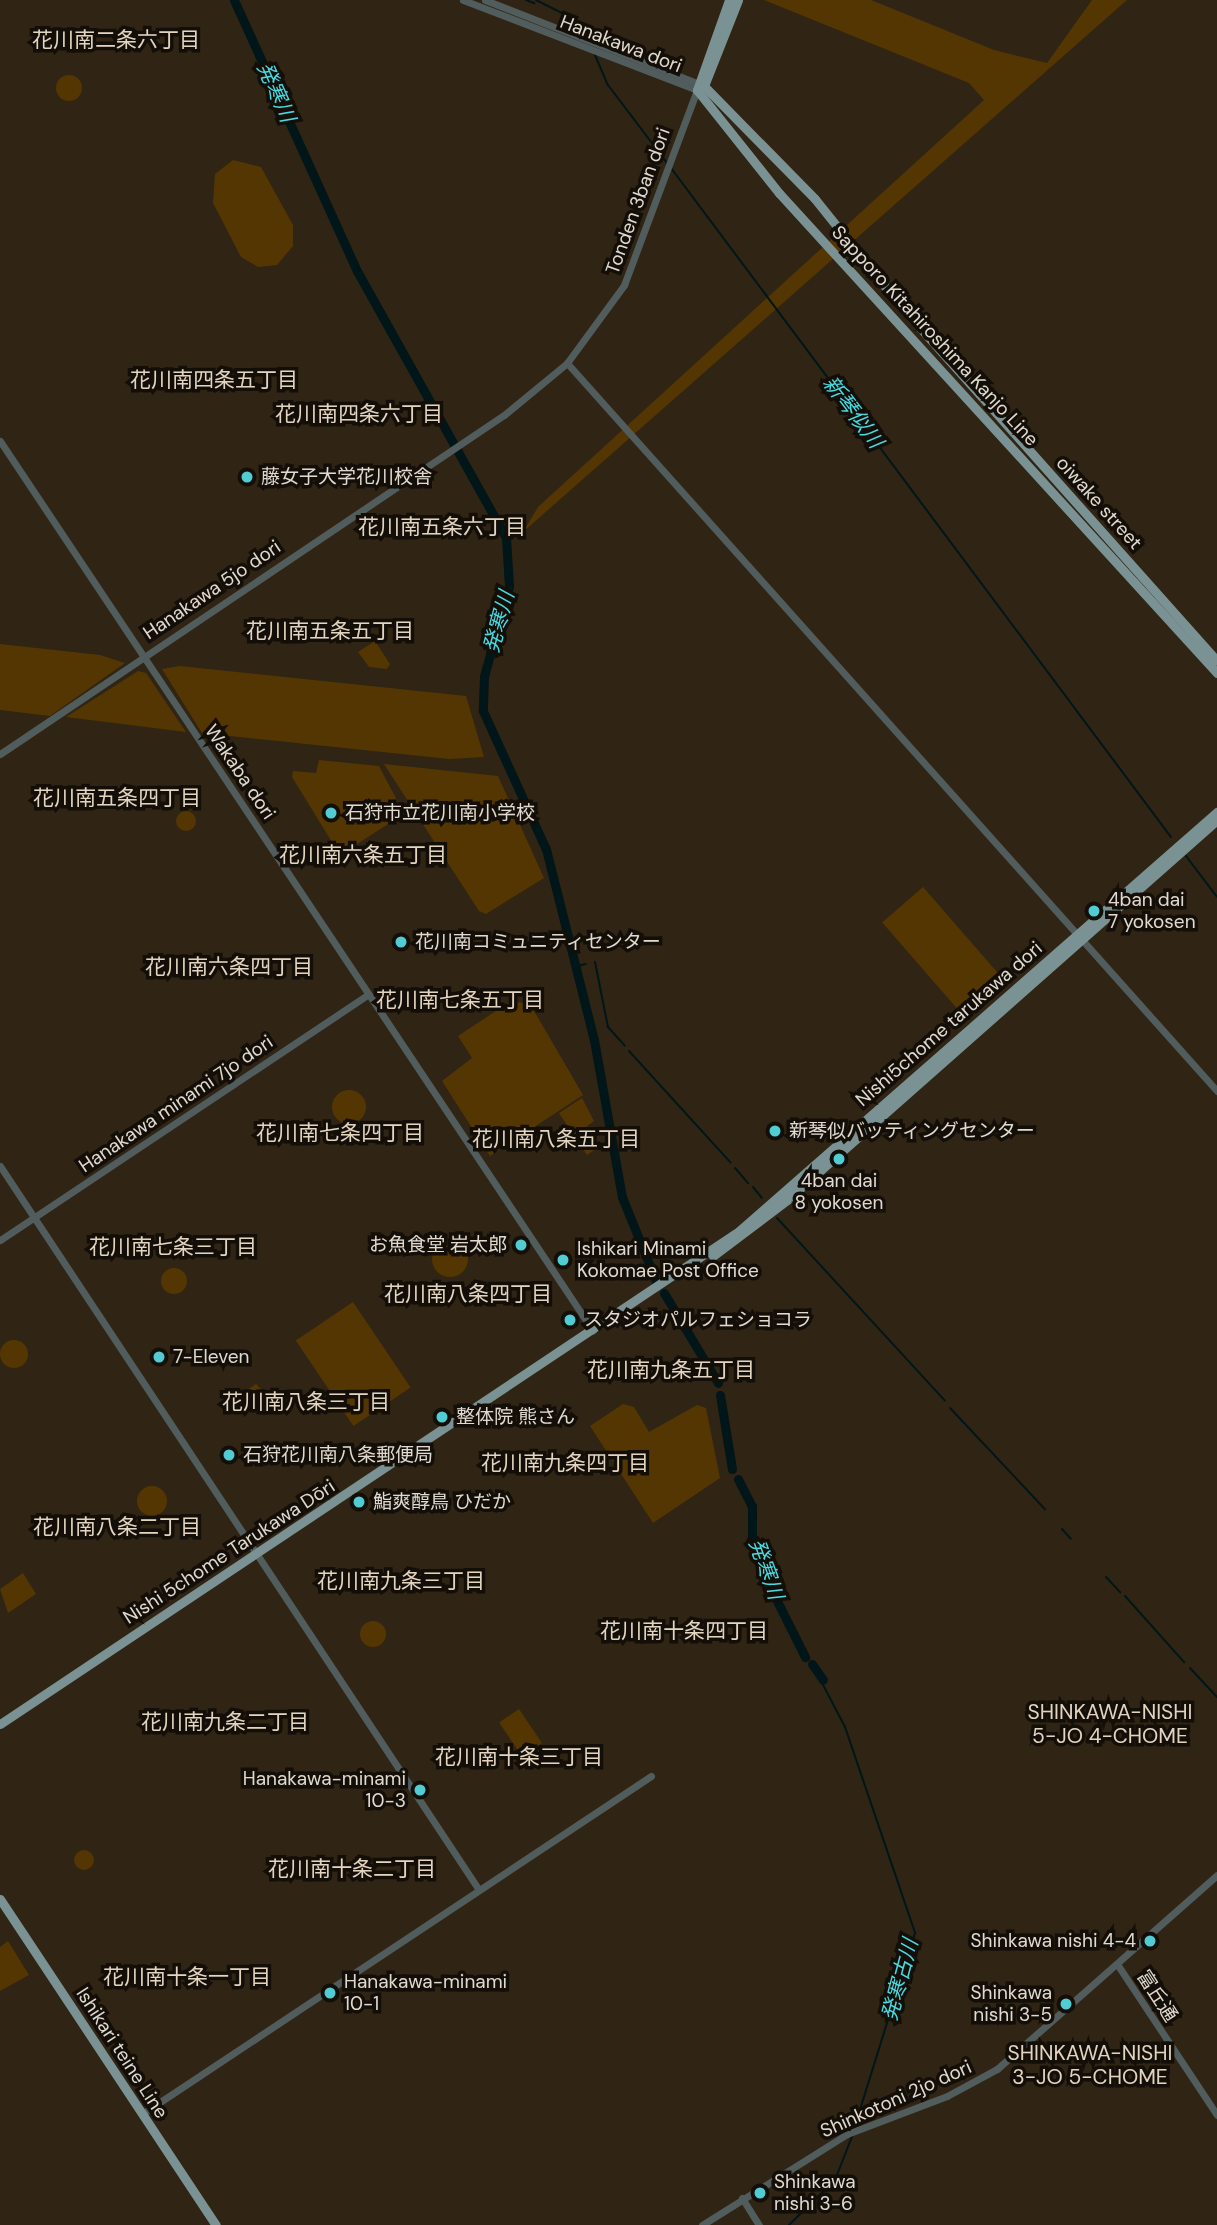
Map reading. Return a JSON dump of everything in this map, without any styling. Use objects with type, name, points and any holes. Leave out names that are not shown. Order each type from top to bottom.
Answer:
[{"type":"main road","points":[[699,86],[729,0]]},
{"type":"main road","points":[[699,86],[738,0]]},
{"type":"main road","name":"oiwake street","points":[[699,86],[815,199],[899,304],[1217,662]]},
{"type":"main road","name":"Sapporo Kitahiroshima Kanjo Line","points":[[699,86],[779,193],[1217,673]]},
{"type":"main road","name":"Nishi5chome tarukawa dori","points":[[652,1293],[787,1200],[1217,811]]},
{"type":"main road","name":"Nishi5chome tarukawa dori","points":[[1079,937],[1217,820]]},
{"type":"main road","name":"Nishi 5chome Tarukawa Dōri","points":[[0,1724],[652,1293]]},
{"type":"main road","name":"Ishikari teine Line","points":[[0,1899],[216,2225]]},
{"type":"street","name":"Hanakawa dori","points":[[463,0],[584,47],[599,48]]},
{"type":"street","name":"Hanakawa dori","points":[[485,0],[699,86]]},
{"type":"street","name":"Tonden 3ban dori","points":[[469,437],[567,363],[624,285],[699,86]]},
{"type":"street","points":[[567,363],[1217,1091]]},
{"type":"street","name":"Hanakawa 5jo dori","points":[[0,754],[469,437]]},
{"type":"street","name":"Wakaba dori","points":[[0,441],[593,1331]]},
{"type":"street","name":"Hanakawa minami 7jo dori","points":[[0,1240],[369,994]]},
{"type":"street","points":[[0,1166],[480,1890]]},
{"type":"street","points":[[142,2114],[651,1776]]},
{"type":"street","name":"Shinkotoni 2jo dori","points":[[702,2225],[847,2134],[973,2084],[1117,1964],[1217,1875]]},
{"type":"street","name":"富丘通","points":[[1117,1964],[1217,2115]]},
{"type":"street","points":[[742,2199],[759,2225]]},
{"type":"shaded area","points":[[764,0],[871,0],[994,50],[1047,63],[1092,0],[1127,0],[523,532],[538,507],[984,100],[969,83]]},
{"type":"shaded area","points":[[69,75],[78,79],[82,88],[78,97],[69,101],[60,97],[56,88],[60,79]]},
{"type":"shaded area","points":[[233,160],[261,167],[293,225],[293,246],[277,265],[258,267],[241,257],[213,203],[215,174]]},
{"type":"shaded area","points":[[375,641],[390,664],[387,669],[369,667],[358,652]]},
{"type":"shaded area","points":[[0,644],[100,655],[125,663],[50,716],[0,710]]},
{"type":"shaded area","points":[[180,666],[466,696],[484,757],[449,759],[202,733],[162,669]]},
{"type":"shaded area","points":[[138,671],[146,673],[186,732],[66,717]]},
{"type":"shaded area","points":[[319,760],[379,766],[399,804],[396,819],[340,855],[292,777],[293,771],[316,773]]},
{"type":"shaded area","points":[[384,764],[498,776],[544,878],[486,914],[479,911]]},
{"type":"shaded area","points":[[186,811],[193,814],[196,821],[193,828],[186,831],[179,828],[176,821],[179,814]]},
{"type":"shaded area","points":[[923,887],[1006,982],[965,1018],[882,922]]},
{"type":"shaded area","points":[[511,1001],[530,1004],[583,1095],[490,1156],[442,1081],[472,1058],[458,1036]]},
{"type":"shaded area","points":[[349,1090],[361,1095],[366,1107],[361,1119],[349,1124],[337,1119],[332,1107],[337,1095]]},
{"type":"shaded area","points":[[582,1098],[594,1121],[585,1128],[597,1148],[587,1155],[559,1113]]},
{"type":"shaded area","points":[[450,1241],[463,1246],[468,1259],[463,1272],[450,1277],[437,1272],[432,1259],[437,1246]]},
{"type":"shaded area","points":[[174,1268],[183,1272],[187,1281],[183,1290],[174,1294],[165,1290],[161,1281],[165,1272]]},
{"type":"shaded area","points":[[353,1302],[411,1387],[353,1426],[296,1341]]},
{"type":"shaded area","points":[[14,1340],[24,1344],[28,1354],[24,1364],[14,1368],[4,1364],[0,1354],[4,1344]]},
{"type":"shaded area","points":[[256,1384],[272,1400],[258,1410],[244,1392]]},
{"type":"shaded area","points":[[623,1404],[634,1407],[649,1432],[697,1405],[706,1408],[720,1478],[653,1523],[590,1426]]},
{"type":"shaded area","points":[[152,1486],[162,1491],[167,1501],[162,1511],[152,1516],[142,1511],[137,1501],[142,1491]]},
{"type":"shaded area","points":[[23,1573],[36,1594],[8,1613],[0,1589]]},
{"type":"shaded area","points":[[373,1621],[382,1625],[386,1634],[382,1643],[373,1647],[364,1643],[360,1634],[364,1625]]},
{"type":"shaded area","points":[[519,1709],[542,1743],[522,1756],[499,1722]]},
{"type":"shaded area","points":[[80,1850],[88,1850],[94,1860],[88,1870],[80,1870],[74,1864],[74,1856]]},
{"type":"shaded area","points":[[8,1941],[29,1975],[0,1991],[0,1947]]},
{"type":"waterway","name":"発寒川","points":[[234,0],[357,271],[506,538],[509,586],[484,676],[483,711],[546,849],[594,1040],[622,1197],[656,1281]]},
{"type":"waterway","points":[[526,0],[534,3]]},
{"type":"waterway","name":"新琴似川","points":[[536,0],[582,23],[591,40]]},
{"type":"waterway","name":"新琴似川","points":[[595,55],[608,85],[667,163]]},
{"type":"waterway","name":"新琴似川","points":[[671,168],[1171,837]]},
{"type":"waterway","name":"新琴似川","points":[[1186,856],[1217,897]]},
{"type":"waterway","points":[[595,962],[608,1027],[625,1046]]},
{"type":"waterway","points":[[577,966],[586,964]]},
{"type":"waterway","points":[[629,1051],[731,1163]]},
{"type":"waterway","points":[[735,1168],[748,1183]]},
{"type":"waterway","points":[[753,1187],[762,1198]]},
{"type":"waterway","points":[[777,1218],[945,1401]]},
{"type":"waterway","name":"発寒川","points":[[664,1293],[718,1383]]},
{"type":"waterway","name":"発寒川","points":[[720,1395],[732,1469]]},
{"type":"waterway","points":[[950,1408],[1045,1509]]},
{"type":"waterway","name":"発寒川","points":[[738,1479],[752,1506],[752,1537],[764,1575],[805,1657]]},
{"type":"waterway","points":[[1062,1529],[1071,1539]]},
{"type":"waterway","points":[[1106,1577],[1120,1592]]},
{"type":"waterway","points":[[1125,1596],[1184,1662]]},
{"type":"waterway","name":"発寒川","points":[[812,1664],[823,1680]]},
{"type":"waterway","points":[[1190,1668],[1217,1697]]},
{"type":"waterway","name":"発寒古川","points":[[821,1681],[845,1727],[915,1933],[854,2129]]},
{"type":"waterway","name":"発寒古川","points":[[789,2225],[835,2180],[853,2134]]},
{"type":"place","name":"藤女子大学花川校舎","points":[[247,477]]},
{"type":"place","name":"石狩市立花川南小学校","points":[[331,813]]},
{"type":"place","name":"4ban dai 7 yokosen","points":[[1094,911]]},
{"type":"place","name":"花川南コミュニティセンター","points":[[401,942]]},
{"type":"place","name":"新琴似バッティングセンター","points":[[775,1131]]},
{"type":"place","name":"4ban dai 8 yokosen","points":[[839,1159]]},
{"type":"place","name":"お魚食堂 岩太郎","points":[[521,1245]]},
{"type":"place","name":"Ishikari Minami Kokomae Post Office","points":[[563,1260]]},
{"type":"place","name":"スタジオパルフェショコラ","points":[[570,1320]]},
{"type":"place","name":"7-Eleven","points":[[159,1357]]},
{"type":"place","name":"整体院 熊さん","points":[[442,1417]]},
{"type":"place","name":"石狩花川南八条郵便局","points":[[229,1455]]},
{"type":"place","name":"鮨爽醇鳥 ひだか","points":[[359,1502]]},
{"type":"place","name":"Hanakawa-minami 10-3","points":[[420,1790]]},
{"type":"place","name":"Shinkawa nishi 4-4","points":[[1150,1941]]},
{"type":"place","name":"Hanakawa-minami 10-1","points":[[330,1993]]},
{"type":"place","name":"Shinkawa nishi 3-5","points":[[1066,2004]]},
{"type":"place","name":"Shinkawa nishi 3-6","points":[[760,2193]]},
{"type":"district","name":"花川南二条六丁目","points":[[116,40]]},
{"type":"district","name":"花川南四条五丁目","points":[[214,380]]},
{"type":"district","name":"花川南四条六丁目","points":[[359,414]]},
{"type":"district","name":"花川南五条六丁目","points":[[442,527]]},
{"type":"district","name":"花川南五条五丁目","points":[[330,631]]},
{"type":"district","name":"花川南五条四丁目","points":[[117,798]]},
{"type":"district","name":"花川南六条五丁目","points":[[363,855]]},
{"type":"district","name":"花川南六条四丁目","points":[[229,967]]},
{"type":"district","name":"花川南七条五丁目","points":[[460,1000]]},
{"type":"district","name":"花川南七条四丁目","points":[[340,1133]]},
{"type":"district","name":"花川南八条五丁目","points":[[556,1139]]},
{"type":"district","name":"花川南七条三丁目","points":[[173,1247]]},
{"type":"district","name":"花川南八条四丁目","points":[[468,1294]]},
{"type":"district","name":"花川南九条五丁目","points":[[671,1370]]},
{"type":"district","name":"花川南八条三丁目","points":[[306,1402]]},
{"type":"district","name":"花川南九条四丁目","points":[[565,1463]]},
{"type":"district","name":"花川南八条二丁目","points":[[117,1527]]},
{"type":"district","name":"花川南九条三丁目","points":[[401,1581]]},
{"type":"district","name":"花川南十条四丁目","points":[[684,1631]]},
{"type":"district","name":"花川南九条二丁目","points":[[225,1722]]},
{"type":"district","name":"SHINKAWA-NISHI 5-JO 4-CHOME","points":[[1110,1724]]},
{"type":"district","name":"花川南十条三丁目","points":[[519,1757]]},
{"type":"district","name":"花川南十条二丁目","points":[[352,1869]]},
{"type":"district","name":"花川南十条一丁目","points":[[187,1977]]},
{"type":"district","name":"SHINKAWA-NISHI 3-JO 5-CHOME","points":[[1090,2065]]}]
